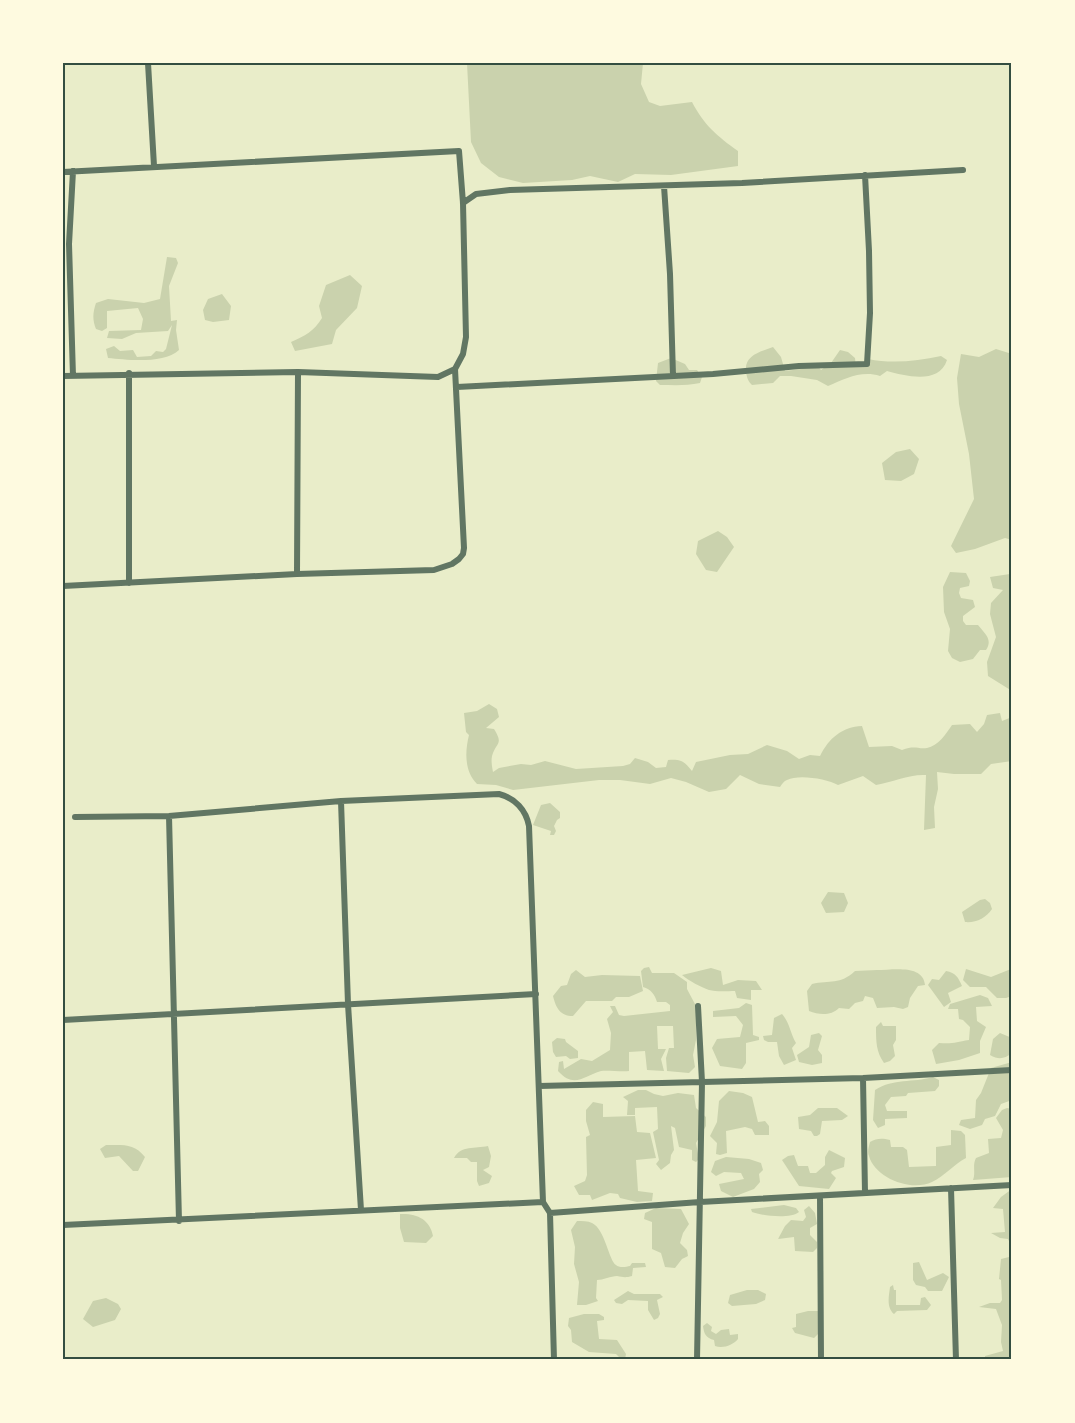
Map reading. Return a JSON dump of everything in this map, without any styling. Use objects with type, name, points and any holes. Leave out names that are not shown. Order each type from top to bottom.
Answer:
[{"type":"street","points":[[148,63],[154,166]]},
{"type":"street","points":[[63,172],[459,151],[464,203],[466,337],[463,354],[456,369],[464,548],[462,557],[452,564],[434,570],[297,574],[63,586]]},
{"type":"street","points":[[464,203],[477,194],[510,190],[742,183],[963,170]]},
{"type":"street","points":[[73,171],[69,244],[73,376]]},
{"type":"street","points":[[456,387],[673,376],[799,366],[867,364],[870,313],[864,175]]},
{"type":"street","points":[[664,186],[670,274],[673,376]]},
{"type":"street","points":[[63,376],[298,372],[438,377],[456,369]]},
{"type":"street","points":[[297,574],[298,372]]},
{"type":"street","points":[[129,374],[129,583]]},
{"type":"street","points":[[75,817],[169,816],[341,801],[499,794],[514,800],[525,814],[529,826],[543,1202],[550,1213],[554,1360]]},
{"type":"street","points":[[341,801],[348,1004],[361,1210]]},
{"type":"street","points":[[169,816],[179,1221]]},
{"type":"street","points":[[63,1020],[536,994]]},
{"type":"street","points":[[698,1006],[702,1082],[698,1360]]},
{"type":"street","points":[[539,1086],[863,1078],[1012,1070]]},
{"type":"street","points":[[863,1078],[866,1193]]},
{"type":"street","points":[[550,1213],[700,1202],[1012,1185]]},
{"type":"street","points":[[951,1188],[956,1360]]},
{"type":"street","points":[[820,1196],[821,1360]]},
{"type":"street","points":[[63,1225],[543,1202]]},
{"type":"green space","points":[[467,63],[643,63],[641,84],[649,102],[660,106],[692,102],[712,130],[738,151],[738,166],[671,175],[635,174],[618,182],[590,176],[572,180],[523,183],[499,177],[481,163],[471,142]]},
{"type":"green space","points":[[167,257],[176,258],[178,263],[169,286],[171,321],[177,320],[179,350],[155,359],[108,358],[106,349],[114,346],[120,351],[133,350],[137,357],[151,356],[156,351],[163,352],[166,349],[172,325],[168,331],[136,333],[122,339],[107,338],[109,331],[141,330],[143,319],[138,308],[107,311],[107,328],[102,331],[96,329],[93,316],[96,303],[108,299],[144,303],[160,299]]},
{"type":"green space","points":[[350,275],[362,286],[357,308],[336,330],[332,344],[295,351],[291,342],[309,333],[322,318],[319,306],[326,285]]},
{"type":"green space","points":[[222,294],[231,306],[229,320],[213,322],[205,320],[203,310],[208,299]]},
{"type":"green space","points":[[773,347],[781,357],[785,371],[816,364],[821,370],[831,363],[840,350],[848,352],[855,358],[856,367],[868,359],[904,361],[941,356],[947,360],[943,368],[930,376],[903,375],[887,371],[880,376],[866,374],[853,376],[828,386],[817,380],[780,376],[773,383],[752,385],[746,374],[746,366],[750,358]]},
{"type":"green space","points":[[996,349],[1012,354],[1012,540],[1005,538],[956,553],[951,546],[974,499],[969,454],[959,404],[957,378],[961,354],[979,357]]},
{"type":"green space","points":[[671,358],[685,364],[689,370],[697,370],[702,377],[700,383],[660,385],[656,381],[658,363]]},
{"type":"green space","points":[[910,449],[919,459],[914,474],[901,481],[885,480],[882,463],[896,452]]},
{"type":"green space","points":[[718,531],[727,537],[734,547],[717,572],[706,570],[696,554],[698,541]]},
{"type":"green space","points":[[1012,569],[1012,691],[988,676],[987,662],[996,637],[990,614],[991,603],[1003,590],[993,588],[990,577],[1010,574]]},
{"type":"green space","points":[[950,572],[966,573],[970,581],[969,586],[960,588],[959,593],[961,598],[973,600],[975,607],[963,616],[963,621],[966,625],[978,625],[989,643],[986,650],[980,650],[973,659],[960,662],[952,658],[948,651],[950,629],[944,612],[943,587]]},
{"type":"green space","points":[[489,704],[497,709],[499,717],[486,728],[494,729],[499,741],[492,756],[493,772],[499,768],[521,764],[531,765],[545,761],[576,769],[623,766],[630,764],[635,758],[648,762],[656,768],[666,767],[668,760],[679,760],[692,771],[696,762],[748,754],[767,745],[787,751],[799,759],[810,755],[820,756],[828,744],[842,731],[862,726],[869,747],[892,746],[902,750],[913,747],[927,748],[938,742],[952,725],[970,724],[977,732],[984,724],[987,715],[1000,713],[1002,721],[1012,717],[1012,761],[991,764],[981,774],[937,772],[935,828],[924,830],[926,775],[876,785],[863,776],[838,785],[820,779],[798,777],[786,780],[780,787],[759,784],[740,775],[726,789],[709,792],[671,778],[650,784],[599,780],[513,790],[496,785],[477,784],[468,767],[466,754],[469,735],[466,732],[464,713],[477,711]]},
{"type":"green space","points":[[550,803],[560,812],[560,818],[554,826],[556,831],[554,835],[550,835],[551,831],[533,825],[541,805]]},
{"type":"green space","points":[[828,892],[844,893],[848,903],[844,912],[826,913],[821,903]]},
{"type":"green space","points":[[985,899],[990,903],[992,909],[990,912],[977,921],[965,922],[962,912]]},
{"type":"green space","points":[[649,967],[652,973],[674,973],[687,982],[687,989],[696,1006],[696,1040],[693,1055],[695,1067],[689,1073],[667,1071],[666,1058],[669,1048],[674,1048],[673,1026],[657,1026],[658,1049],[666,1049],[661,1059],[664,1071],[647,1070],[645,1051],[629,1052],[629,1071],[601,1071],[579,1080],[564,1076],[558,1071],[559,1062],[563,1061],[564,1069],[581,1059],[592,1061],[610,1050],[611,1033],[607,1019],[613,1012],[610,1006],[615,1006],[619,1015],[624,1016],[670,1011],[670,1005],[666,1002],[657,1002],[652,993],[643,987],[641,971]]},
{"type":"green space","points":[[711,968],[721,971],[723,985],[738,980],[756,981],[762,990],[751,990],[751,1000],[737,998],[735,991],[709,990],[682,975]]},
{"type":"green space","points":[[899,969],[919,974],[925,985],[918,986],[910,998],[908,1007],[903,1009],[877,1008],[873,998],[865,996],[863,1001],[855,1003],[849,1009],[839,1008],[825,1014],[809,1011],[807,991],[812,984],[840,980],[855,971]]},
{"type":"green space","points":[[966,969],[991,977],[1011,969],[1012,996],[997,998],[986,987],[970,987],[963,980]]},
{"type":"green space","points":[[576,970],[585,977],[640,976],[643,991],[629,997],[616,997],[612,1001],[586,1001],[573,1016],[565,1015],[557,1008],[553,996],[561,986],[567,985],[571,974]]},
{"type":"green space","points":[[946,971],[956,976],[962,986],[948,993],[951,1002],[944,1007],[928,985],[932,979],[939,980]]},
{"type":"green space","points":[[980,995],[988,998],[992,1006],[976,1007],[977,1021],[986,1027],[980,1041],[980,1053],[936,1064],[932,1050],[939,1043],[969,1040],[970,1027],[959,1019],[958,1009],[948,1009],[950,1004]]},
{"type":"green space","points":[[746,1003],[752,1005],[753,1035],[759,1037],[759,1040],[746,1043],[746,1063],[742,1069],[720,1066],[712,1048],[717,1039],[740,1037],[743,1025],[736,1016],[713,1017],[713,1011],[739,1008]]},
{"type":"green space","points":[[782,1014],[796,1043],[792,1048],[796,1060],[784,1065],[779,1056],[777,1042],[768,1042],[763,1036],[772,1035],[774,1018]]},
{"type":"green space","points":[[881,1022],[883,1026],[896,1026],[896,1040],[893,1045],[895,1056],[884,1063],[879,1055],[876,1042],[876,1027]]},
{"type":"green space","points":[[819,1033],[822,1036],[818,1050],[822,1055],[822,1063],[812,1065],[799,1062],[797,1055],[809,1047],[811,1035]]},
{"type":"green space","points":[[1000,1033],[1012,1038],[1012,1053],[1004,1058],[990,1055],[993,1039]]},
{"type":"green space","points":[[557,1038],[565,1039],[578,1051],[578,1058],[556,1057],[552,1042]]},
{"type":"green space","points":[[1012,1062],[1012,1100],[1001,1104],[995,1116],[985,1119],[982,1125],[970,1129],[959,1125],[961,1120],[975,1118],[976,1100],[991,1068]]},
{"type":"green space","points":[[933,1077],[939,1080],[939,1086],[935,1091],[891,1097],[885,1105],[887,1111],[907,1111],[907,1118],[885,1119],[885,1125],[878,1128],[873,1120],[875,1090],[896,1082]]},
{"type":"green space","points":[[638,1090],[646,1090],[663,1096],[678,1093],[694,1095],[696,1108],[706,1117],[706,1126],[696,1143],[699,1159],[696,1162],[692,1160],[692,1150],[679,1147],[675,1128],[671,1126],[674,1150],[670,1163],[661,1170],[656,1164],[659,1160],[653,1132],[658,1129],[657,1107],[635,1108],[635,1115],[627,1115],[628,1101],[623,1097]]},
{"type":"green space","points":[[729,1091],[752,1097],[758,1122],[765,1121],[769,1126],[769,1135],[755,1135],[752,1129],[745,1127],[726,1131],[727,1153],[720,1155],[716,1154],[717,1143],[710,1136],[717,1122],[719,1101]]},
{"type":"green space","points":[[593,1102],[603,1104],[603,1117],[635,1116],[637,1132],[650,1133],[656,1158],[636,1160],[638,1191],[653,1193],[652,1201],[637,1202],[610,1193],[592,1200],[590,1195],[579,1195],[574,1186],[585,1181],[587,1175],[586,1137],[590,1135],[586,1110]]},
{"type":"green space","points":[[818,1108],[837,1108],[848,1116],[842,1120],[822,1121],[820,1134],[817,1136],[814,1136],[811,1131],[799,1129],[798,1117],[810,1115]]},
{"type":"green space","points":[[1012,1109],[1012,1177],[973,1180],[976,1158],[989,1153],[988,1139],[1001,1138],[1003,1130],[996,1118],[1002,1110]]},
{"type":"green space","points":[[951,1130],[961,1131],[965,1135],[966,1158],[937,1179],[924,1185],[904,1184],[886,1177],[878,1171],[868,1154],[870,1142],[887,1139],[890,1140],[891,1147],[903,1147],[907,1150],[909,1167],[936,1166],[936,1147],[951,1145]]},
{"type":"green space","points":[[106,1145],[128,1146],[141,1152],[145,1157],[138,1171],[133,1171],[119,1156],[105,1158],[100,1149]]},
{"type":"green space","points":[[488,1146],[491,1156],[489,1167],[483,1170],[492,1176],[489,1183],[479,1186],[477,1162],[471,1162],[467,1158],[454,1158],[464,1149]]},
{"type":"green space","points":[[829,1150],[845,1158],[844,1167],[832,1171],[831,1173],[836,1178],[829,1189],[799,1186],[782,1160],[794,1155],[798,1166],[808,1166],[810,1173],[816,1173],[825,1165],[825,1157]]},
{"type":"green space","points":[[726,1157],[749,1159],[761,1163],[763,1170],[759,1174],[760,1182],[754,1189],[733,1197],[721,1191],[719,1184],[744,1179],[741,1173],[724,1172],[716,1176],[711,1172],[715,1161]]},
{"type":"green space","points":[[1012,1189],[1012,1242],[1010,1243],[1008,1239],[991,1233],[1005,1232],[1003,1209],[993,1208],[1001,1197]]},
{"type":"green space","points":[[784,1205],[796,1208],[799,1212],[790,1216],[776,1216],[752,1212],[751,1209]]},
{"type":"green space","points":[[809,1206],[815,1213],[817,1224],[810,1228],[810,1235],[817,1242],[817,1248],[813,1252],[795,1251],[794,1237],[778,1239],[791,1220],[803,1221],[806,1217],[804,1210]]},
{"type":"green space","points":[[656,1208],[681,1209],[689,1224],[680,1243],[687,1250],[688,1256],[682,1259],[675,1268],[665,1267],[661,1253],[652,1249],[652,1222],[644,1219],[645,1213]]},
{"type":"green space","points":[[400,1214],[421,1218],[429,1225],[433,1236],[426,1243],[404,1242],[400,1228]]},
{"type":"green space","points":[[577,1221],[589,1222],[596,1226],[617,1266],[625,1267],[632,1263],[645,1263],[646,1267],[633,1268],[632,1276],[615,1276],[597,1280],[596,1298],[598,1301],[586,1305],[577,1305],[579,1282],[574,1264],[575,1247],[571,1230]]},
{"type":"green space","points":[[1010,1247],[1012,1249],[1012,1360],[985,1360],[985,1356],[1003,1351],[1002,1325],[996,1309],[979,1307],[990,1303],[1000,1303],[1002,1300],[1001,1280],[999,1279],[1001,1259],[1009,1257]]},
{"type":"green space","points":[[919,1262],[927,1280],[943,1273],[949,1277],[942,1291],[928,1291],[925,1287],[916,1285],[913,1280],[913,1263]]},
{"type":"green space","points":[[893,1285],[896,1290],[896,1305],[920,1305],[921,1298],[925,1297],[931,1305],[927,1310],[897,1311],[894,1314],[889,1301],[890,1287]]},
{"type":"green space","points":[[747,1290],[758,1290],[766,1294],[765,1300],[756,1304],[732,1306],[728,1303],[730,1295]]},
{"type":"green space","points":[[628,1291],[634,1294],[660,1294],[663,1297],[657,1300],[660,1314],[658,1318],[654,1320],[648,1310],[648,1301],[628,1300],[622,1304],[616,1303],[614,1300]]},
{"type":"green space","points":[[106,1298],[118,1304],[121,1309],[115,1320],[93,1327],[83,1319],[93,1301]]},
{"type":"green space","points":[[818,1311],[819,1333],[814,1338],[795,1333],[792,1328],[796,1327],[796,1314]]},
{"type":"green space","points":[[584,1314],[599,1314],[604,1317],[604,1320],[597,1321],[599,1339],[617,1340],[626,1354],[625,1359],[616,1354],[589,1352],[572,1342],[571,1330],[568,1326],[569,1318]]},
{"type":"green space","points":[[707,1323],[712,1327],[711,1331],[716,1334],[721,1330],[729,1329],[730,1335],[738,1334],[738,1339],[728,1346],[715,1346],[714,1340],[707,1337],[704,1331],[703,1326]]}]
